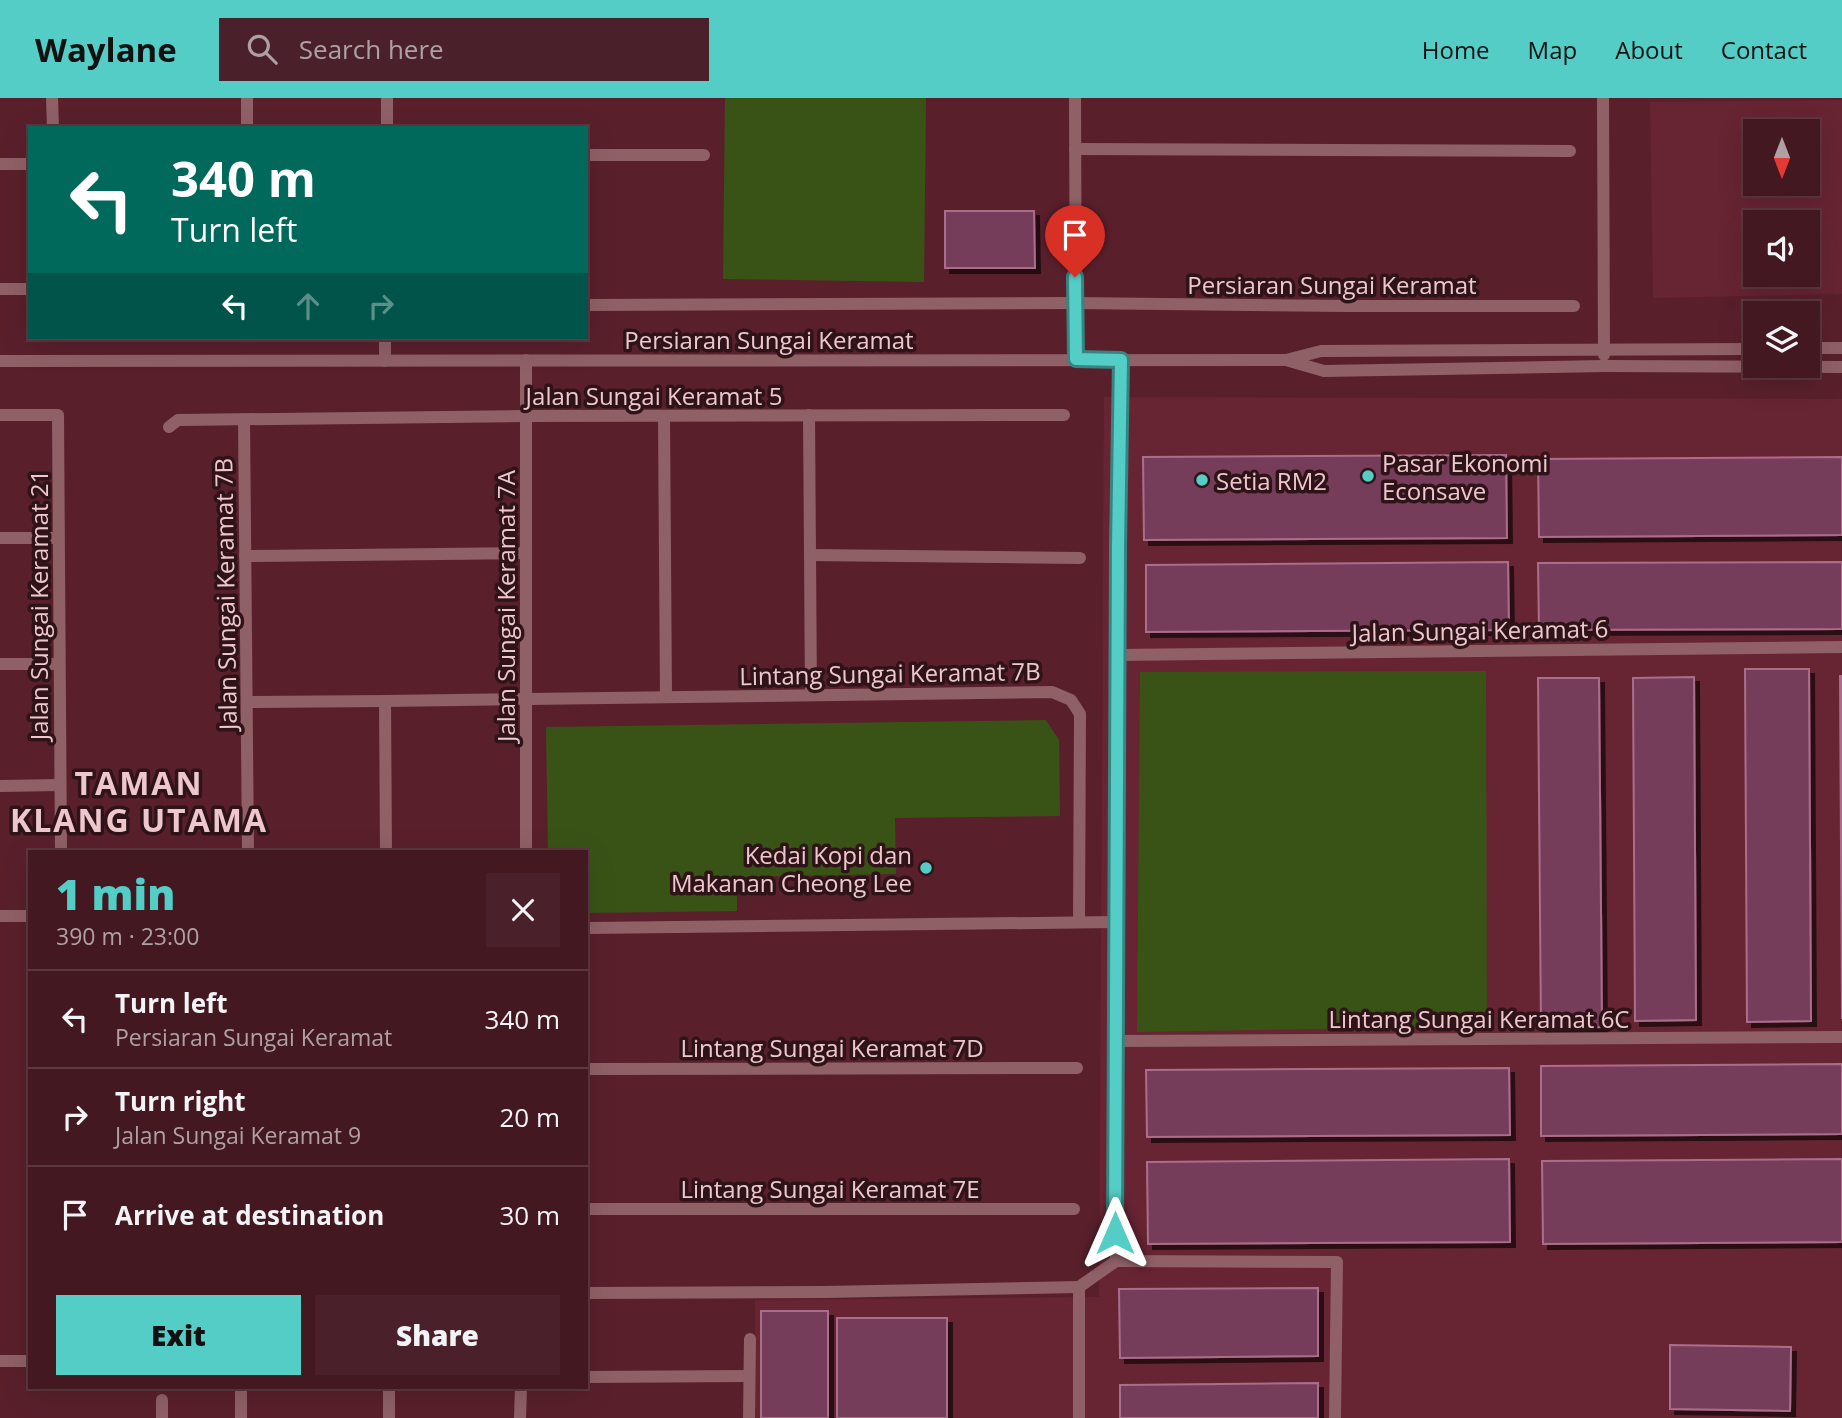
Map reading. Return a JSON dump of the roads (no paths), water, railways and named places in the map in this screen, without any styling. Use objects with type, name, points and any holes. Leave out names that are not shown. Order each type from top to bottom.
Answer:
[{"type":"street","points":[[52,98],[53,126]]},
{"type":"street","points":[[247,98],[247,126]]},
{"type":"street","points":[[387,98],[387,126]]},
{"type":"street","points":[[1075,98],[1076,359]]},
{"type":"street","points":[[1602,98],[1604,366]]},
{"type":"street","points":[[1075,149],[1570,151]]},
{"type":"street","points":[[588,155],[704,155]]},
{"type":"street","points":[[0,164],[28,164]]},
{"type":"street","points":[[0,289],[28,289]]},
{"type":"street","name":"Persiaran Sungai Keramat","points":[[588,305],[1075,303],[1574,306]]},
{"type":"street","points":[[385,340],[385,360]]},
{"type":"street","points":[[1820,348],[1842,348]]},
{"type":"street","name":"Persiaran Sungai Keramat","points":[[0,361],[1286,360],[1321,351],[1743,349]]},
{"type":"street","name":"Jalan Sungai Keramat 7A","points":[[526,360],[526,850]]},
{"type":"street","points":[[1115,1261],[1115,922],[1121,360]]},
{"type":"street","name":"Persiaran Sungai Keramat","points":[[1286,360],[1324,371],[1604,366],[1842,367]]},
{"type":"street","name":"Jalan Sungai Keramat 21","points":[[0,415],[58,415],[61,850]]},
{"type":"street","points":[[809,415],[811,695]]},
{"type":"street","name":"Jalan Sungai Keramat 5","points":[[169,427],[178,421],[526,416],[1064,415]]},
{"type":"street","points":[[664,416],[666,697]]},
{"type":"street","name":"Jalan Sungai Keramat 7B","points":[[244,420],[248,850]]},
{"type":"street","points":[[0,538],[58,538]]},
{"type":"street","points":[[245,556],[526,553]]},
{"type":"street","points":[[810,555],[1080,558]]},
{"type":"street","name":"Jalan Sungai Keramat 6","points":[[1118,655],[1842,647]]},
{"type":"street","points":[[0,664],[59,664]]},
{"type":"street","name":"Lintang Sungai Keramat 7B","points":[[247,702],[1052,692],[1071,700],[1080,714],[1079,922]]},
{"type":"street","points":[[385,701],[386,850]]},
{"type":"street","points":[[0,786],[60,785]]},
{"type":"street","points":[[0,916],[28,916]]},
{"type":"street","points":[[588,928],[1115,922]]},
{"type":"street","name":"Lintang Sungai Keramat 6C","points":[[1115,1041],[1842,1037]]},
{"type":"street","name":"Lintang Sungai Keramat 7D","points":[[588,1069],[1077,1068]]},
{"type":"street","name":"Lintang Sungai Keramat 7E","points":[[588,1209],[1074,1209]]},
{"type":"street","points":[[588,1293],[1079,1287],[1115,1261],[1337,1262],[1335,1418]]},
{"type":"street","points":[[1079,1287],[1079,1418]]},
{"type":"street","points":[[749,1418],[750,1339]]},
{"type":"street","points":[[0,1361],[28,1361]]},
{"type":"street","points":[[588,1377],[749,1376]]},
{"type":"street","points":[[241,1389],[241,1418]]},
{"type":"street","points":[[388,1389],[389,1418]]},
{"type":"street","points":[[520,1418],[521,1389]]},
{"type":"street","points":[[162,1400],[162,1418]]},
{"type":"place","name":"Pasar Ekonomi Econsave","points":[[1368,476]]},
{"type":"place","name":"Setia RM2","points":[[1202,480]]},
{"type":"place","name":"Kedai Kopi dan Makanan Cheong Lee","points":[[926,868]]},
{"type":"district","name":"TAMAN KLANG UTAMA","points":[[139,800]]}]
